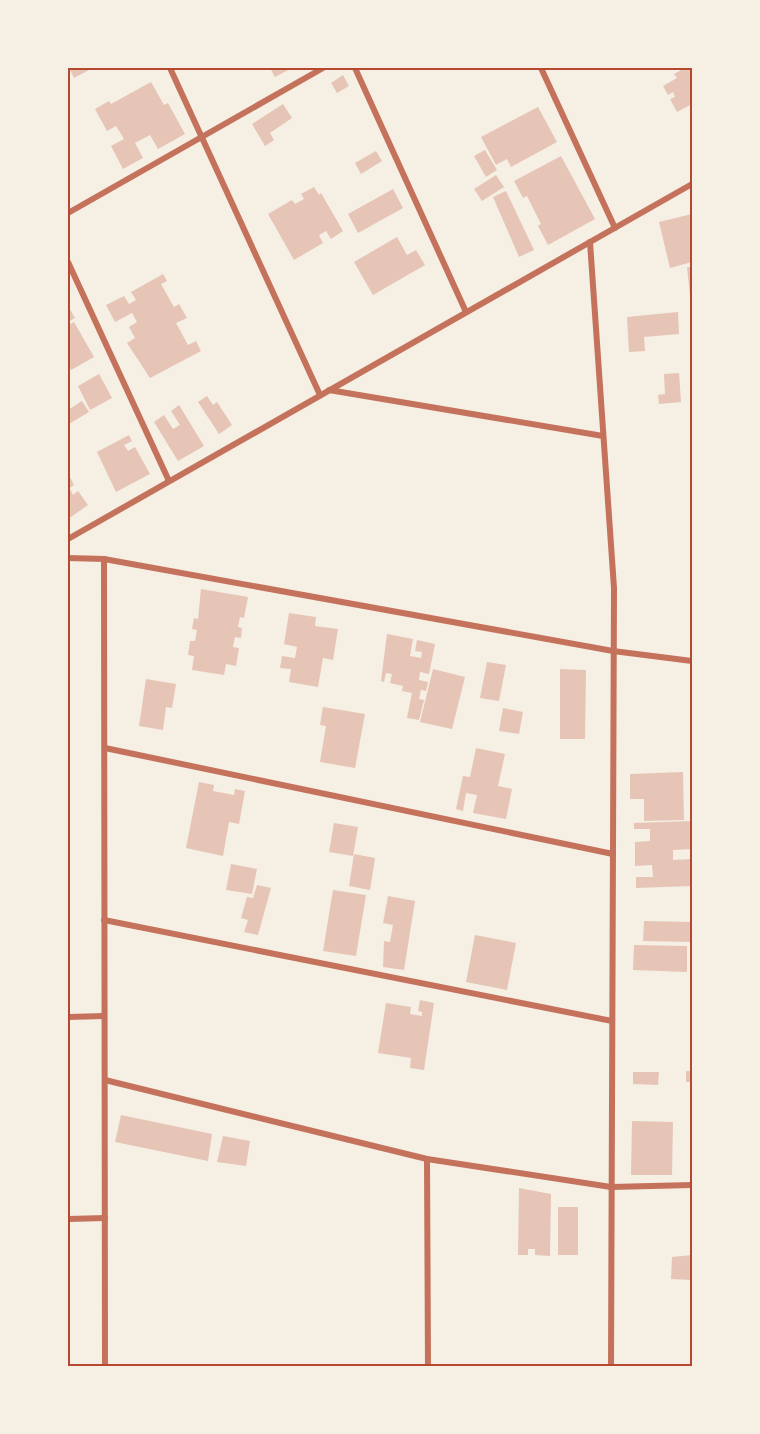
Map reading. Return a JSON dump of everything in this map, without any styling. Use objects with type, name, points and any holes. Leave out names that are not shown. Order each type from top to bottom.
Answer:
[{"type":"street","points":[[170,68],[320,395]]},
{"type":"street","points":[[68,213],[323,68]]},
{"type":"street","points":[[355,68],[466,312]]},
{"type":"street","points":[[541,68],[615,228]]},
{"type":"street","points":[[68,538],[693,184]]},
{"type":"street","points":[[590,242],[614,588],[611,1366]]},
{"type":"street","points":[[68,262],[169,481]]},
{"type":"street","points":[[329,390],[603,436]]},
{"type":"street","points":[[68,558],[104,559],[614,651],[693,661]]},
{"type":"street","points":[[104,559],[105,1366]]},
{"type":"street","points":[[105,748],[613,854]]},
{"type":"street","points":[[104,920],[612,1021]]},
{"type":"street","points":[[68,1017],[104,1016]]},
{"type":"street","points":[[105,1080],[427,1159],[611,1187],[693,1185]]},
{"type":"street","points":[[427,1159],[428,1366]]},
{"type":"street","points":[[68,1219],[105,1218]]},
{"type":"building","points":[[69,68],[93,68],[74,78]]},
{"type":"building","points":[[270,68],[292,68],[275,77]]},
{"type":"building","points":[[685,68],[692,68],[692,104],[677,112],[670,99],[675,97],[673,92],[668,95],[663,86],[677,78],[674,74]]},
{"type":"building","points":[[343,75],[349,86],[337,93],[331,83]]},
{"type":"building","points":[[151,82],[164,105],[168,103],[185,134],[158,149],[150,135],[135,143],[143,158],[123,169],[111,146],[124,139],[116,126],[107,131],[95,109],[109,101],[111,104]]},
{"type":"building","points":[[283,104],[292,118],[270,133],[274,140],[265,146],[252,124]]},
{"type":"building","points":[[538,107],[557,142],[511,167],[507,159],[496,165],[481,137]]},
{"type":"building","points":[[485,150],[497,170],[486,177],[474,156]]},
{"type":"building","points":[[376,151],[382,161],[361,174],[355,163]]},
{"type":"building","points":[[561,156],[595,219],[548,245],[538,226],[541,224],[527,196],[523,198],[514,181]]},
{"type":"building","points":[[496,175],[504,187],[482,201],[474,189]]},
{"type":"building","points":[[314,187],[319,195],[321,193],[343,231],[331,239],[326,231],[319,235],[323,243],[294,260],[268,214],[292,200],[295,204],[304,199],[301,194]]},
{"type":"building","points":[[393,189],[403,208],[358,233],[348,214]]},
{"type":"building","points":[[506,191],[534,250],[519,257],[493,197]]},
{"type":"building","points":[[692,214],[692,262],[670,268],[659,222]]},
{"type":"building","points":[[397,237],[407,255],[416,250],[425,265],[373,295],[354,262]]},
{"type":"building","points":[[687,267],[692,267],[692,305],[691,305]]},
{"type":"building","points":[[163,274],[167,281],[161,284],[174,307],[179,304],[187,318],[176,323],[188,345],[196,341],[201,351],[150,378],[127,343],[135,338],[129,327],[137,322],[132,313],[115,322],[106,305],[124,296],[129,304],[136,300],[131,292]]},
{"type":"building","points":[[68,306],[75,318],[68,322]]},
{"type":"building","points":[[678,312],[679,334],[644,337],[645,351],[629,352],[627,317]]},
{"type":"building","points":[[74,322],[94,357],[71,370],[68,364],[68,325]]},
{"type":"building","points":[[679,373],[681,402],[659,404],[658,395],[665,394],[664,374]]},
{"type":"building","points":[[99,374],[112,398],[90,410],[78,386]]},
{"type":"building","points":[[207,396],[213,405],[217,402],[232,425],[219,434],[198,402]]},
{"type":"building","points":[[82,401],[89,412],[69,424],[68,410]]},
{"type":"building","points":[[179,405],[204,446],[178,461],[154,422],[164,415],[173,429],[180,425],[171,411]]},
{"type":"building","points":[[129,435],[132,441],[124,445],[128,451],[135,447],[150,474],[116,492],[97,452]]},
{"type":"building","points":[[68,473],[74,485],[68,489]]},
{"type":"building","points":[[70,489],[73,495],[78,491],[88,505],[68,519],[68,491]]},
{"type":"building","points":[[201,589],[248,597],[244,618],[240,617],[238,627],[242,628],[241,638],[235,637],[233,647],[239,648],[236,666],[226,664],[224,675],[192,670],[194,656],[188,655],[190,641],[195,641],[197,630],[192,629],[194,618],[198,619]]},
{"type":"building","points":[[289,613],[316,617],[315,626],[338,629],[333,660],[323,658],[318,687],[289,682],[291,669],[280,668],[282,656],[295,658],[297,647],[284,644]]},
{"type":"building","points":[[387,634],[413,639],[410,656],[421,658],[422,652],[415,651],[417,640],[435,644],[429,674],[420,672],[419,680],[428,682],[426,691],[421,690],[419,699],[424,700],[419,720],[407,718],[412,693],[402,691],[403,686],[390,683],[392,674],[386,673],[384,682],[381,681]]},
{"type":"building","points":[[487,662],[506,665],[499,701],[480,698]]},
{"type":"building","points":[[433,669],[465,677],[452,729],[420,722]]},
{"type":"building","points":[[560,669],[586,670],[585,739],[560,739]]},
{"type":"building","points":[[146,679],[176,684],[172,708],[166,707],[163,730],[139,726]]},
{"type":"building","points":[[323,707],[365,714],[355,768],[320,762],[326,726],[320,725]]},
{"type":"building","points":[[503,708],[523,712],[519,734],[499,731]]},
{"type":"building","points":[[476,748],[505,754],[498,786],[512,789],[506,819],[473,813],[477,795],[466,793],[463,811],[456,809],[463,776],[470,777]]},
{"type":"building","points":[[683,772],[684,820],[644,821],[644,799],[630,799],[630,774]]},
{"type":"building","points":[[199,782],[214,785],[213,791],[234,795],[235,789],[245,791],[239,824],[229,822],[223,856],[186,848]]},
{"type":"building","points":[[692,821],[692,849],[673,850],[673,860],[692,859],[692,886],[636,888],[636,877],[653,877],[652,865],[635,866],[635,842],[650,841],[650,829],[634,829],[634,823]]},
{"type":"building","points":[[334,823],[358,827],[353,856],[329,852]]},
{"type":"building","points":[[354,854],[375,858],[370,890],[349,886]]},
{"type":"building","points":[[231,864],[257,869],[252,894],[226,890]]},
{"type":"building","points":[[257,885],[271,888],[258,935],[244,932],[248,920],[241,918],[247,897],[253,898]]},
{"type":"building","points":[[333,890],[366,895],[356,956],[323,951]]},
{"type":"building","points":[[388,896],[415,901],[404,970],[383,967],[384,941],[390,942],[393,925],[383,923]]},
{"type":"building","points":[[644,921],[692,922],[692,942],[643,941]]},
{"type":"building","points":[[475,935],[516,943],[507,990],[466,982]]},
{"type":"building","points":[[634,945],[687,946],[687,972],[633,970]]},
{"type":"building","points":[[420,1000],[434,1003],[424,1070],[410,1068],[411,1058],[378,1053],[386,1003],[411,1007],[410,1014],[422,1016],[422,1012],[418,1011]]},
{"type":"building","points":[[686,1071],[692,1071],[692,1082],[686,1082]]},
{"type":"building","points":[[633,1072],[659,1072],[658,1085],[633,1084]]},
{"type":"building","points":[[121,1115],[212,1134],[208,1161],[115,1142]]},
{"type":"building","points":[[632,1121],[673,1122],[672,1175],[631,1175]]},
{"type":"building","points":[[223,1136],[250,1141],[246,1166],[217,1162]]},
{"type":"building","points":[[519,1188],[551,1194],[550,1256],[535,1255],[535,1249],[528,1249],[528,1255],[518,1255]]},
{"type":"building","points":[[558,1207],[578,1207],[578,1255],[558,1255]]},
{"type":"building","points":[[692,1255],[692,1280],[671,1279],[672,1257]]}]
